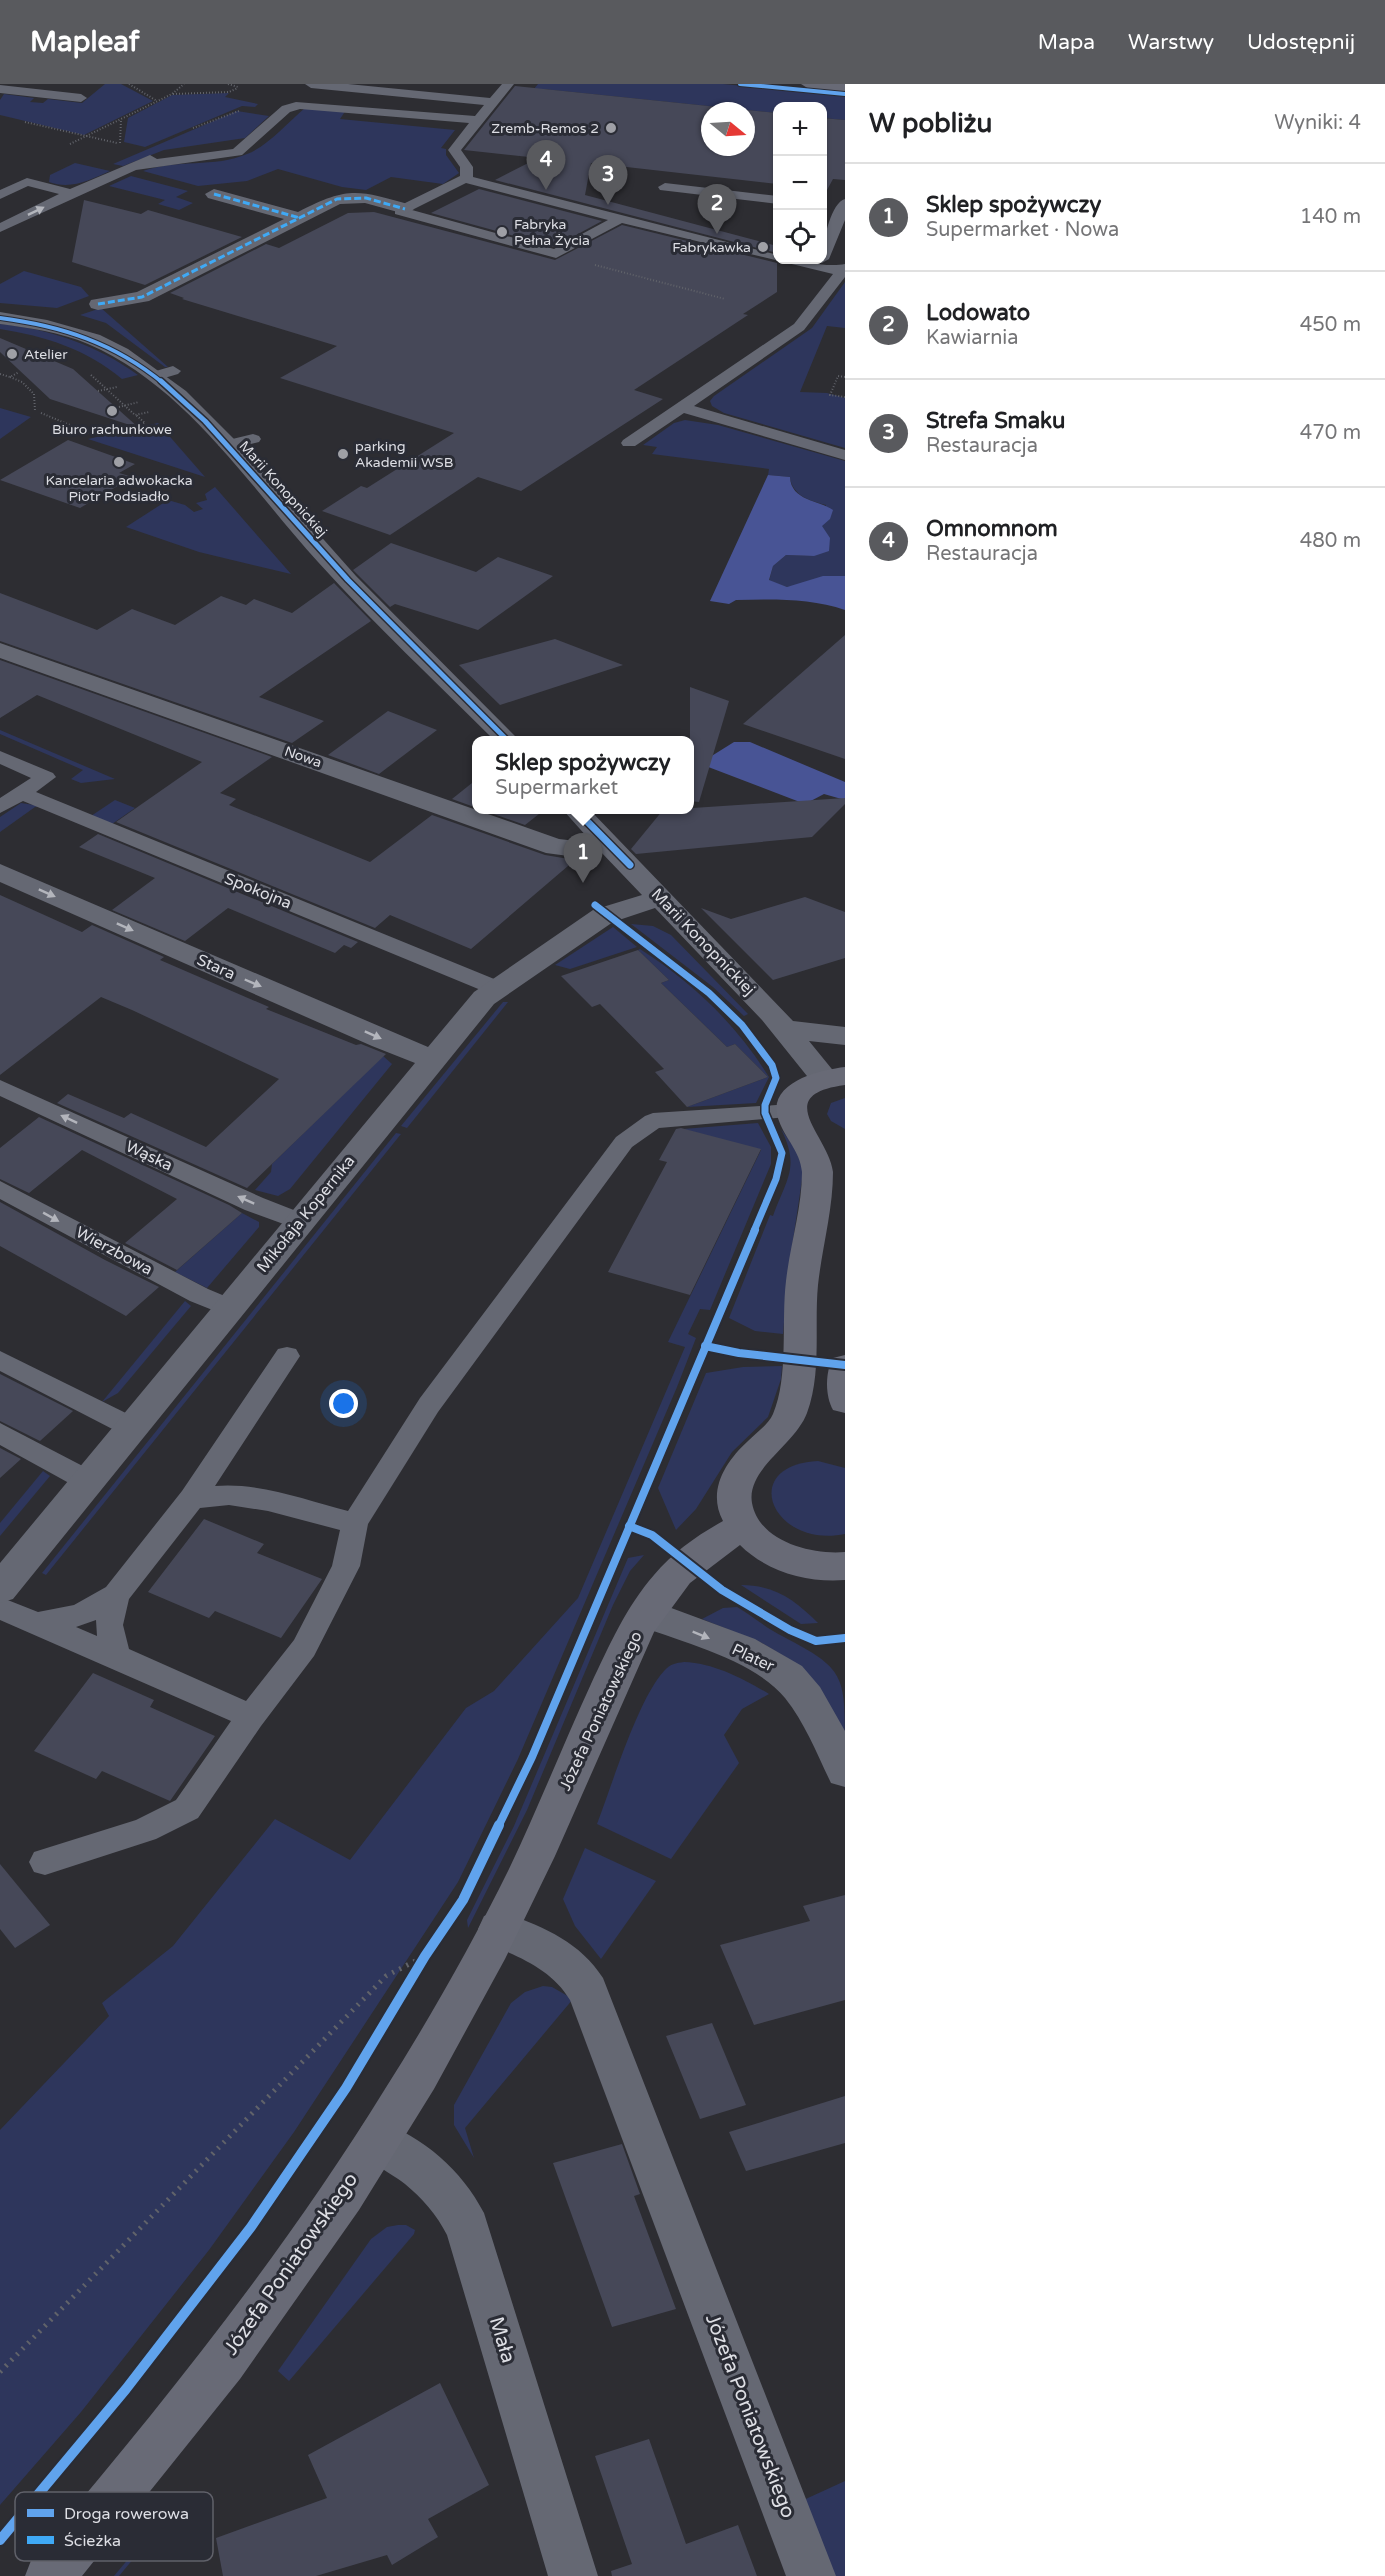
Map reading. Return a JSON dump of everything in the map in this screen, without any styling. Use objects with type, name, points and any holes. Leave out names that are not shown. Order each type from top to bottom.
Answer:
[{"type":"street","points":[[809,84],[845,88]]},
{"type":"street","points":[[214,194],[300,218]]},
{"type":"street","points":[[98,304],[142,297],[337,200],[366,198],[405,208]]},
{"type":"street","name":"Marii Konopnickiej","points":[[0,318],[54,327],[94,340],[163,374],[186,404],[347,579],[502,736]]},
{"type":"street","name":"Nowa","points":[[0,650],[555,847],[576,849],[607,841]]},
{"type":"street","name":"Marii Konopnickiej","points":[[580,814],[785,1029],[835,1078]]},
{"type":"street","name":"Stara","points":[[0,872],[382,1040],[432,1059]]},
{"type":"street","name":"Mikołaja Kopernika","points":[[0,1589],[473,1010],[496,988],[603,916],[660,898]]},
{"type":"street","points":[[785,1029],[845,1036]]},
{"type":"street","points":[[835,1078],[802,1090],[795,1098],[791,1112],[794,1122],[813,1151],[818,1174],[803,1273],[795,1389],[783,1427],[746,1464],[734,1485],[735,1507],[745,1526],[766,1547],[792,1561],[810,1565],[845,1566]]},
{"type":"street","points":[[845,1367],[845,1401]]},
{"type":"street","name":"Józefa Poniatowskiego","points":[[120,2492],[252,2324],[378,2141],[426,2063],[499,1929],[551,1820],[608,1688],[647,1614],[676,1574],[707,1548],[745,1526]]},
{"type":"street","name":"Plater","points":[[647,1614],[760,1659],[790,1678],[814,1711],[845,1772]]},
{"type":"street","name":"Józefa Poniatowskiego","points":[[499,1929],[556,1955],[574,1969],[588,1991],[811,2576]]},
{"type":"street","name":"Mała","points":[[378,2141],[434,2177],[458,2206],[468,2229],[573,2576]]},
{"type":"street","name":"Józefa Poniatowskiego","points":[[50,2576],[62,2561]]},
{"type":"lane","points":[[0,89],[6,84]]},
{"type":"lane","points":[[310,84],[493,102]]},
{"type":"lane","points":[[508,84],[454,150],[455,155],[469,171],[465,179],[400,211],[556,254],[620,219]]},
{"type":"lane","points":[[0,89],[81,98]]},
{"type":"lane","points":[[0,228],[71,193],[134,166],[229,154],[244,147],[286,109],[304,104],[479,120]]},
{"type":"lane","points":[[465,179],[773,258]]},
{"type":"lane","points":[[0,195],[27,182],[71,193]]},
{"type":"lane","points":[[665,187],[773,200]]},
{"type":"lane","points":[[827,244],[840,205]]},
{"type":"lane","points":[[629,443],[804,322],[843,270],[826,264]]},
{"type":"lane","points":[[682,407],[845,455]]},
{"type":"lane","points":[[226,445],[253,439]]},
{"type":"lane","points":[[0,757],[46,777],[0,807]]},
{"type":"lane","name":"Spokojna","points":[[21,793],[496,988]]},
{"type":"lane","name":"Wąska","points":[[0,1087],[254,1204],[300,1222]]},
{"type":"lane","points":[[45,1862],[145,1830],[187,1809],[251,1717],[303,1648],[345,1566],[355,1523],[429,1405],[624,1142],[653,1121],[791,1112]]},
{"type":"lane","name":"Wierzbowa","points":[[0,1189],[189,1290],[230,1308]]},
{"type":"lane","points":[[38,1623],[80,1615],[116,1594],[192,1498],[287,1356]]},
{"type":"lane","points":[[0,1360],[131,1427]]},
{"type":"lane","points":[[0,1433],[88,1481]]},
{"type":"lane","points":[[192,1498],[229,1495],[268,1501],[355,1523]]},
{"type":"lane","points":[[116,1594],[109,1625],[116,1656]]},
{"type":"lane","points":[[0,1608],[116,1656],[251,1717]]},
{"type":"path","points":[[129,84],[158,101]]},
{"type":"path","points":[[70,144],[172,94],[184,84]]},
{"type":"path","points":[[172,94],[229,92],[238,88],[228,84]]},
{"type":"path","points":[[120,144],[121,120]]},
{"type":"path","points":[[22,121],[128,145]]},
{"type":"path","points":[[592,264],[725,299]]},
{"type":"path","points":[[10,377],[19,372]]},
{"type":"path","points":[[41,413],[94,435],[145,423],[88,372]]},
{"type":"path","points":[[0,375],[22,382],[34,394],[35,411]]},
{"type":"path","points":[[845,377],[838,376],[830,395],[845,397]]},
{"type":"path","points":[[98,391],[108,389]]},
{"type":"path","points":[[119,407],[141,401]]},
{"type":"path","points":[[135,414],[186,404]]},
{"type":"path","points":[[0,2372],[386,1976],[425,1956]]},
{"type":"shaded area","points":[[105,84],[121,84],[153,101],[84,135],[0,115],[0,100],[4,94],[34,98],[30,102],[43,103],[48,99],[82,103]]},
{"type":"shaded area","points":[[538,84],[723,84],[845,96],[845,120],[827,118],[827,102],[773,102],[773,113],[755,111],[755,102],[701,102],[701,105],[543,89],[491,142]]},
{"type":"shaded area","points":[[229,93],[225,97],[258,104],[255,107],[242,106],[145,147],[124,142],[128,118],[172,95]]},
{"type":"shaded area","points":[[305,108],[346,110],[340,119],[455,130],[441,148],[446,149],[446,155],[459,173],[443,184],[391,177],[366,190],[342,187],[278,169],[247,181],[198,186],[143,171],[169,165],[222,161],[247,154],[270,140]]},
{"type":"shaded area","points":[[237,111],[269,116],[245,138],[164,150],[123,166],[113,164]]},
{"type":"shaded area","points":[[75,163],[110,171],[88,181],[73,184],[49,182],[50,175]]},
{"type":"shaded area","points":[[131,176],[188,191],[176,197],[193,203],[179,210],[158,204],[165,200],[109,186]]},
{"type":"shaded area","points":[[24,271],[81,287],[89,296],[57,308],[0,303],[0,284]]},
{"type":"shaded area","points":[[845,282],[845,328],[827,326],[800,392],[827,393],[845,398],[845,448],[724,413],[712,406],[710,401],[714,396],[812,328]]},
{"type":"shaded area","points":[[101,308],[168,367],[106,323],[80,315]]},
{"type":"shaded area","points":[[0,324],[55,334],[72,340],[106,355],[138,375],[122,379],[94,360],[64,345],[0,329]]},
{"type":"shaded area","points":[[0,408],[31,417],[0,439]]},
{"type":"shaded area","points":[[685,420],[718,425],[845,461],[845,576],[787,587],[769,581],[773,566],[786,555],[814,556],[826,505],[803,497],[794,489],[790,477],[768,475],[769,469],[652,454],[657,447],[643,445],[674,423]]},
{"type":"shaded area","points":[[158,423],[205,477],[88,439]]},
{"type":"shaded area","points":[[768,475],[790,477],[795,491],[800,495],[833,510],[830,519],[822,526],[830,538],[829,551],[814,556],[786,555],[773,566],[769,580],[787,587],[823,576],[845,576],[845,610],[819,603],[791,600],[736,600],[729,604],[710,601]]},
{"type":"shaded area","points":[[215,487],[291,574],[199,552],[126,527],[168,500],[185,505],[194,512],[203,509],[196,503],[207,500],[205,494]]},
{"type":"shaded area","points":[[0,730],[115,779],[81,783],[71,779],[83,770],[0,734]]},
{"type":"shaded area","points":[[734,742],[750,742],[845,782],[845,800],[824,794],[805,804],[694,762],[694,755],[710,757]]},
{"type":"shaded area","points":[[115,800],[135,808],[112,824],[91,816]]},
{"type":"shaded area","points":[[21,803],[41,806],[35,807],[0,832],[0,817]]},
{"type":"shaded area","points":[[631,924],[653,926],[671,935],[748,1014],[744,1016],[713,987]]},
{"type":"shaded area","points":[[613,927],[637,947],[570,969],[555,965]]},
{"type":"shaded area","points":[[640,949],[695,990],[742,1039],[769,1077],[756,1103],[687,1107],[768,1077],[735,1044],[727,1047],[661,983],[669,980],[638,950]]},
{"type":"shaded area","points":[[503,1002],[508,1002],[407,1128],[401,1126]]},
{"type":"shaded area","points":[[383,1056],[392,1064],[290,1189],[278,1196],[255,1190],[271,1172],[272,1164]]},
{"type":"shaded area","points":[[845,1098],[845,1129],[831,1121],[827,1114],[831,1103]]},
{"type":"shaded area","points":[[758,1123],[771,1147],[771,1164],[710,1310],[700,1309],[688,1334],[696,1338],[677,1387],[518,1759],[458,1882],[294,2132],[209,2250],[81,2412],[0,2505],[0,2130],[109,2016],[102,2003],[173,1946],[275,1819],[350,1860],[466,1708],[494,1691],[578,1598],[685,1347],[668,1342],[761,1150],[683,1129]]},
{"type":"shaded area","points":[[781,1129],[800,1155],[803,1173],[788,1274],[783,1334],[755,1331],[729,1318],[770,1215],[773,1216],[787,1182],[791,1163],[790,1153]]},
{"type":"shaded area","points":[[396,1133],[401,1134],[46,1575],[42,1573]]},
{"type":"shaded area","points":[[242,1213],[259,1222],[259,1227],[207,1288],[175,1272]]},
{"type":"shaded area","points":[[185,1301],[191,1306],[118,1393],[102,1402]]},
{"type":"shaded area","points":[[782,1366],[781,1379],[768,1417],[732,1452],[696,1509],[676,1530],[658,1488],[706,1373],[743,1367]]},
{"type":"shaded area","points":[[818,1461],[845,1468],[845,1534],[820,1535],[799,1529],[783,1519],[774,1505],[772,1490],[778,1476],[793,1466]]},
{"type":"shaded area","points":[[43,1471],[50,1476],[0,1536],[0,1523]]},
{"type":"shaded area","points":[[644,1555],[630,1571],[613,1605],[527,1810],[468,1928],[467,1920],[514,1826],[628,1558]]},
{"type":"shaded area","points":[[741,1585],[764,1588],[784,1595],[818,1623],[801,1624]]},
{"type":"shaded area","points":[[737,1607],[804,1648],[830,1667],[842,1689],[845,1745],[792,1661],[762,1643],[702,1619],[723,1608]]},
{"type":"shaded area","points":[[684,1662],[717,1669],[769,1694],[742,1709],[724,1735],[739,1763],[671,1859],[597,1824],[626,1743],[654,1684],[666,1669],[673,1664]]},
{"type":"shaded area","points":[[585,1848],[656,1881],[601,1959],[575,1926],[563,1899]]},
{"type":"shaded area","points":[[543,1986],[552,1987],[573,1999],[465,2128],[474,2158],[454,2125],[454,2105],[511,2003],[525,1992]]},
{"type":"shaded area","points":[[406,2225],[415,2230],[414,2234],[289,2381],[278,2371],[371,2239],[387,2227]]},
{"type":"shaded area","points":[[845,2481],[845,2576],[825,2576],[797,2503]]},
{"type":"shaded area","points":[[127,2561],[132,2561],[119,2576],[114,2576]]},
{"type":"building","points":[[515,86],[701,105],[701,156],[755,156],[755,111],[773,113],[773,184],[591,163],[585,195],[773,245],[773,252],[495,180],[538,158],[464,150]]},
{"type":"building","points":[[827,118],[845,120],[845,180],[833,179],[827,190]]},
{"type":"building","points":[[479,189],[602,221],[554,247],[431,213]]},
{"type":"building","points":[[84,200],[141,214],[148,210],[242,237],[145,285],[72,262]]},
{"type":"building","points":[[374,212],[555,260],[622,225],[773,262],[777,264],[777,292],[743,314],[748,315],[634,390],[663,399],[521,491],[478,477],[390,535],[322,511],[361,486],[367,488],[454,433],[280,378],[337,346],[182,299],[184,298],[170,293],[266,244],[279,248],[348,213]]},
{"type":"building","points":[[0,338],[73,369],[139,428],[50,399],[0,352]]},
{"type":"building","points":[[68,440],[135,464],[119,473],[133,477],[80,508],[0,480]]},
{"type":"building","points":[[391,543],[476,572],[498,557],[553,576],[478,630],[395,604],[390,607],[353,570]]},
{"type":"building","points":[[334,583],[371,621],[259,697],[324,721],[292,743],[0,641],[0,593],[97,630],[132,609],[175,625],[221,596],[246,605],[254,599],[292,613]]},
{"type":"building","points":[[845,635],[845,759],[743,724]]},
{"type":"building","points":[[555,639],[623,665],[500,705],[459,665]]},
{"type":"building","points":[[0,660],[272,757],[220,793],[236,799],[229,805],[370,862],[432,815],[545,855],[575,860],[471,949],[390,915],[375,928],[116,822],[202,762],[37,695],[0,718]]},
{"type":"building","points":[[690,687],[729,701],[699,802],[694,801],[694,736],[690,736]]},
{"type":"building","points":[[388,711],[437,730],[379,774],[328,755]]},
{"type":"building","points":[[472,783],[472,806],[452,799]]},
{"type":"building","points":[[845,798],[845,804],[812,837],[636,854],[631,849],[660,814],[694,814],[694,808]]},
{"type":"building","points":[[493,814],[539,814],[525,825]]},
{"type":"building","points":[[98,834],[358,942],[351,948],[344,945],[335,953],[228,908],[185,941],[112,910],[155,878],[79,847]]},
{"type":"building","points":[[0,895],[82,932],[92,925],[164,957],[160,960],[269,1007],[266,1009],[356,1045],[361,1044],[386,1054],[247,1188],[57,1103],[68,1094],[124,1118],[131,1113],[206,1147],[279,1079],[132,1010],[101,997],[0,1075]]},
{"type":"building","points":[[805,897],[845,912],[845,958],[773,980],[701,908],[731,919]]},
{"type":"building","points":[[638,950],[669,980],[661,983],[727,1047],[735,1044],[768,1077],[687,1107],[655,1072],[664,1069],[600,1004],[592,1007],[561,976]]},
{"type":"building","points":[[39,1117],[242,1213],[177,1270],[125,1243],[177,1199],[82,1150],[29,1193],[0,1179],[0,1148]]},
{"type":"building","points":[[681,1128],[761,1149],[690,1295],[608,1272],[667,1162],[659,1160],[676,1129]]},
{"type":"building","points":[[0,1202],[159,1287],[126,1316],[0,1246]]},
{"type":"building","points":[[0,1374],[73,1411],[40,1441],[0,1421]]},
{"type":"building","points":[[0,1448],[21,1459],[0,1478]]},
{"type":"building","points":[[204,1519],[264,1544],[257,1553],[322,1579],[281,1638],[215,1611],[209,1618],[148,1592]]},
{"type":"building","points":[[93,1673],[154,1700],[150,1707],[215,1736],[170,1801],[102,1771],[96,1779],[34,1751]]},
{"type":"building","points":[[0,1864],[50,1925],[15,1948],[0,1929]]},
{"type":"building","points":[[845,1895],[845,2000],[754,2025],[720,1945],[810,1921],[803,1906]]},
{"type":"building","points":[[712,2023],[746,2105],[700,2119],[666,2036]]},
{"type":"building","points":[[845,2096],[845,2143],[746,2171],[729,2132]]},
{"type":"building","points":[[622,2144],[640,2194],[634,2196],[676,2309],[612,2327],[553,2163]]},
{"type":"building","points":[[440,2383],[489,2485],[428,2519],[438,2537],[392,2565],[387,2555],[316,2576],[223,2576],[216,2538],[327,2498],[308,2455]]},
{"type":"building","points":[[649,2439],[686,2544],[738,2525],[757,2576],[612,2576],[611,2571],[632,2564],[595,2456]]},
{"type":"marked path","points":[[214,194],[300,218]]},
{"type":"marked path","points":[[98,304],[142,297],[337,199],[366,198],[405,209]]},
{"type":"cycle path","points":[[740,84],[845,94]]},
{"type":"cycle path","points":[[0,318],[47,325],[107,345],[151,373],[179,396],[230,447],[326,557],[503,736]]},
{"type":"cycle path","points":[[580,814],[630,865]]},
{"type":"cycle path","points":[[40,2492],[126,2389],[251,2227],[346,2088],[425,1956],[463,1900],[532,1757],[776,1179],[782,1153],[765,1113],[765,1105],[776,1078],[772,1065],[742,1025],[709,993],[595,905]]},
{"type":"cycle path","points":[[705,1346],[739,1353],[845,1365]]},
{"type":"cycle path","points":[[629,1526],[652,1535],[722,1590],[790,1630],[816,1641],[845,1638]]},
{"type":"cycle path","points":[[0,2540],[15,2522]]},
{"type":"place","name":"Zremb-Remos 2","points":[[611,128]]},
{"type":"place","name":"Omnomnom","points":[[546,190]]},
{"type":"place","name":"Strefa Smaku","points":[[608,205]]},
{"type":"place","name":"Fabryka Pełna Życia","points":[[502,232]]},
{"type":"place","name":"Lodowato","points":[[717,234]]},
{"type":"place","name":"Fabrykawka","points":[[763,247]]},
{"type":"place","name":"Atelier","points":[[12,354]]},
{"type":"place","name":"Biuro rachunkowe","points":[[112,411]]},
{"type":"place","name":"parking Akademii WSB","points":[[343,454]]},
{"type":"place","name":"Kancelaria adwokacka Piotr Podsiadło","points":[[119,462]]},
{"type":"place","name":"Sklep spożywczy","points":[[583,883]]}]
